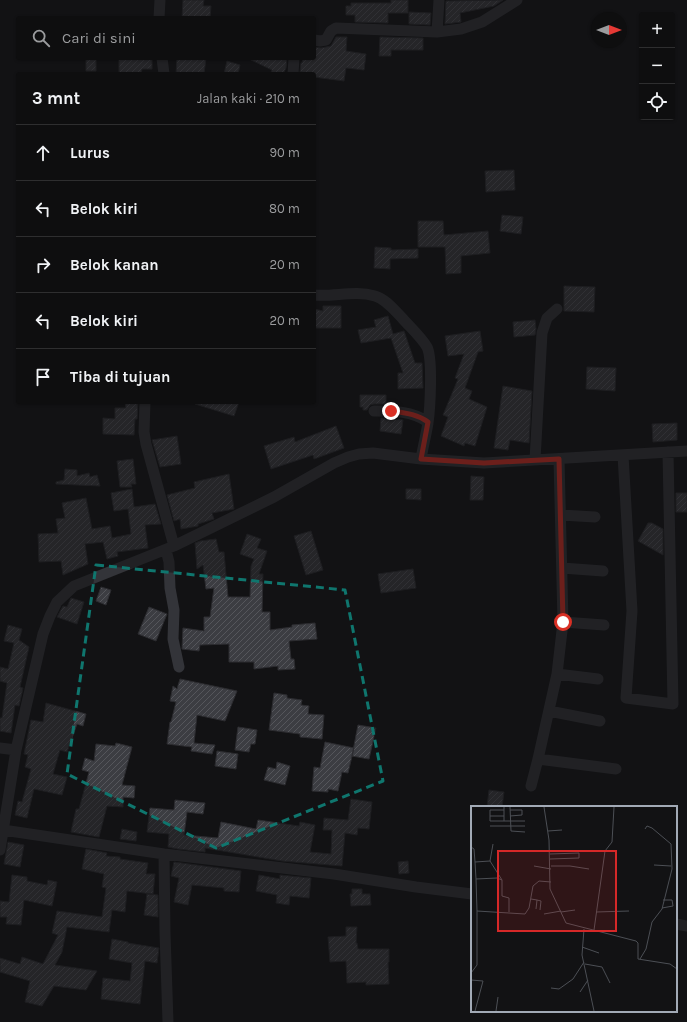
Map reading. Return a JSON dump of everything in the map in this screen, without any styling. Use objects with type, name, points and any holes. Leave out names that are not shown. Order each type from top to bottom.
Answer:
[{"type":"street","points":[[159,16],[160,0]]},
{"type":"street","points":[[437,32],[439,0]]},
{"type":"street","points":[[316,40],[326,40],[331,31],[336,28],[437,32],[461,29],[482,22],[517,0]]},
{"type":"street","points":[[162,60],[164,72]]},
{"type":"street","points":[[293,72],[294,60]]},
{"type":"street","points":[[316,295],[326,296],[355,293],[376,296],[384,300],[427,347],[430,354],[431,376],[428,422],[421,459]]},
{"type":"street","points":[[535,460],[542,333],[547,318],[557,309]]},
{"type":"street","points":[[145,404],[144,432],[146,444],[170,548],[170,588],[174,610],[173,639],[178,666]]},
{"type":"street","points":[[374,411],[410,413],[428,422]]},
{"type":"street","points":[[0,850],[16,750],[44,634],[56,602],[74,586],[170,548],[274,497],[334,463],[359,454],[373,453],[467,463],[687,451]]},
{"type":"street","points":[[623,455],[632,611],[626,698],[673,704],[668,452]]},
{"type":"street","points":[[531,786],[550,710],[557,674],[563,622],[559,459]]},
{"type":"street","points":[[561,515],[595,517]]},
{"type":"street","points":[[562,568],[603,571]]},
{"type":"street","points":[[563,622],[604,624]]},
{"type":"street","points":[[557,674],[598,679]]},
{"type":"street","points":[[550,710],[600,721]]},
{"type":"street","points":[[0,748],[16,750]]},
{"type":"street","points":[[538,759],[616,770]]},
{"type":"street","points":[[3,830],[164,854],[334,874],[471,894]]},
{"type":"street","points":[[164,854],[168,1022]]},
{"type":"street","points":[[677,924],[687,926]]},
{"type":"highlighted area","points":[[96,565],[345,590],[383,781],[216,848],[67,774]]},
{"type":"building","points":[[183,0],[204,0],[203,6],[211,6],[210,16],[182,16]]},
{"type":"building","points":[[391,0],[408,0],[408,13],[388,13],[388,23],[355,22],[355,15],[346,15],[346,6],[351,6],[351,3],[391,3]]},
{"type":"building","points":[[503,0],[494,6],[460,13],[461,22],[445,24],[446,1]]},
{"type":"building","points":[[409,12],[431,13],[430,25],[409,24]]},
{"type":"building","points":[[336,37],[347,37],[346,51],[366,54],[364,70],[346,68],[344,81],[316,77],[316,72],[300,72],[303,60],[316,60],[316,47],[331,46]]},
{"type":"building","points":[[380,37],[423,38],[423,50],[391,50],[391,56],[379,56]]},
{"type":"building","points":[[86,60],[96,60],[96,71],[86,71]]},
{"type":"building","points":[[119,60],[152,60],[152,69],[142,69],[141,72],[119,72]]},
{"type":"building","points":[[177,60],[206,60],[204,72],[176,72]]},
{"type":"building","points":[[251,60],[287,60],[284,72],[271,72],[272,70]]},
{"type":"building","points":[[227,61],[240,65],[238,72],[224,72]]},
{"type":"building","points":[[514,170],[515,190],[486,192],[485,171]]},
{"type":"building","points":[[502,215],[523,217],[521,234],[500,231]]},
{"type":"building","points":[[418,221],[443,221],[444,235],[488,231],[490,253],[461,256],[461,273],[446,274],[445,247],[418,247]]},
{"type":"building","points":[[375,247],[391,248],[391,250],[418,249],[418,258],[390,259],[390,269],[374,268]]},
{"type":"building","points":[[564,286],[595,287],[594,312],[564,311]]},
{"type":"building","points":[[323,306],[341,306],[341,328],[316,328],[316,309],[323,311]]},
{"type":"building","points":[[388,316],[393,334],[404,331],[415,363],[422,363],[423,388],[398,389],[398,373],[403,373],[391,338],[361,343],[358,330],[376,327],[374,320]]},
{"type":"building","points":[[535,320],[535,335],[514,337],[513,322]]},
{"type":"building","points":[[480,331],[483,351],[478,352],[465,388],[472,391],[469,399],[487,407],[475,446],[465,443],[464,446],[441,436],[448,417],[443,415],[458,379],[455,378],[464,354],[448,356],[445,336]]},
{"type":"building","points":[[587,367],[616,368],[615,391],[586,389]]},
{"type":"building","points":[[503,386],[532,391],[529,443],[510,440],[508,450],[494,448]]},
{"type":"building","points":[[360,395],[386,395],[386,404],[370,405],[367,410],[363,410],[363,407],[360,407]]},
{"type":"building","points":[[125,404],[138,404],[134,435],[103,434],[103,418],[115,419],[115,408],[126,408]]},
{"type":"building","points":[[195,404],[238,404],[234,416]]},
{"type":"building","points":[[381,418],[403,420],[401,434],[380,431]]},
{"type":"building","points":[[677,423],[677,440],[653,442],[652,424]]},
{"type":"building","points":[[336,426],[344,448],[314,459],[313,455],[271,469],[264,446],[294,437],[295,442]]},
{"type":"building","points":[[177,436],[181,464],[160,467],[152,440]]},
{"type":"building","points":[[133,459],[136,484],[131,484],[132,487],[120,487],[117,461]]},
{"type":"building","points":[[65,469],[77,470],[77,476],[89,473],[90,477],[97,475],[100,486],[56,484],[56,482],[64,480]]},
{"type":"building","points":[[229,474],[234,509],[212,513],[214,519],[198,524],[198,526],[181,529],[180,519],[174,521],[167,495],[195,488],[194,482]]},
{"type":"building","points":[[471,476],[484,477],[483,500],[470,500]]},
{"type":"building","points":[[132,489],[134,507],[155,504],[161,524],[145,525],[148,548],[117,552],[118,556],[107,559],[103,542],[85,544],[88,564],[63,575],[61,561],[39,562],[38,534],[58,533],[56,519],[65,518],[62,503],[86,498],[92,529],[110,526],[112,538],[131,534],[128,509],[114,511],[111,493]]},
{"type":"building","points":[[406,489],[421,489],[421,500],[406,499]]},
{"type":"building","points":[[676,493],[687,493],[687,512],[676,512]]},
{"type":"building","points":[[648,523],[652,523],[663,529],[663,555],[638,541]]},
{"type":"building","points":[[311,531],[323,570],[306,575],[294,536]]},
{"type":"building","points":[[247,534],[261,539],[257,548],[267,551],[259,574],[263,574],[262,612],[270,612],[270,630],[292,627],[292,625],[315,623],[317,639],[289,641],[291,659],[294,659],[295,669],[278,670],[278,666],[254,669],[254,662],[229,662],[229,644],[200,645],[199,651],[182,649],[183,628],[204,631],[204,617],[210,617],[214,588],[206,589],[203,565],[197,569],[195,543],[216,539],[219,552],[224,552],[228,597],[250,597],[251,566],[254,559],[240,554]]},
{"type":"building","points":[[413,569],[416,588],[381,593],[378,574]]},
{"type":"building","points":[[101,587],[111,590],[106,605],[96,601]]},
{"type":"building","points":[[71,598],[84,602],[77,624],[57,617],[63,606],[67,607]]},
{"type":"building","points":[[149,607],[167,614],[156,641],[138,634]]},
{"type":"building","points":[[8,625],[22,629],[19,640],[29,647],[20,687],[23,688],[19,706],[15,705],[11,733],[0,731],[0,718],[2,718],[7,683],[0,681],[0,667],[8,669],[14,643],[4,641]]},
{"type":"building","points":[[180,679],[237,691],[225,721],[197,715],[194,743],[215,745],[212,754],[191,751],[192,747],[167,744],[170,722],[176,702],[170,701],[173,686],[177,689]]},
{"type":"building","points":[[274,693],[287,695],[287,698],[302,700],[301,705],[309,706],[308,714],[324,715],[322,739],[300,737],[300,734],[269,730]]},
{"type":"building","points":[[46,703],[86,714],[83,726],[77,724],[67,752],[60,750],[53,774],[67,777],[62,795],[34,789],[27,818],[15,815],[18,801],[22,802],[31,769],[25,767],[28,755],[24,754],[31,720],[43,722]]},
{"type":"building","points":[[358,725],[376,728],[369,759],[352,756]]},
{"type":"building","points":[[238,727],[257,730],[255,744],[251,744],[249,752],[235,750]]},
{"type":"building","points":[[325,742],[354,748],[348,773],[342,772],[338,791],[328,789],[328,792],[312,791],[314,767],[320,768]]},
{"type":"building","points":[[116,743],[132,747],[122,785],[135,786],[134,798],[123,797],[123,807],[107,806],[99,837],[71,832],[76,809],[79,809],[89,772],[82,770],[85,758],[94,761],[96,744],[115,746]]},
{"type":"building","points":[[217,751],[238,754],[236,769],[215,766]]},
{"type":"building","points":[[277,762],[290,766],[285,785],[264,780],[268,767],[276,769]]},
{"type":"building","points":[[489,790],[504,792],[502,806],[487,806]]},
{"type":"building","points":[[351,799],[372,802],[369,829],[358,828],[357,835],[345,833],[342,866],[282,861],[205,848],[205,852],[178,849],[168,847],[169,834],[147,832],[150,808],[174,810],[175,800],[205,803],[203,814],[187,812],[184,835],[218,838],[221,822],[256,829],[258,820],[299,826],[300,822],[315,825],[310,852],[331,854],[332,830],[323,830],[324,818],[348,820]]},
{"type":"building","points":[[122,829],[137,832],[136,841],[120,839]]},
{"type":"building","points":[[8,842],[24,845],[20,867],[4,864]]},
{"type":"building","points":[[86,849],[107,853],[106,856],[120,857],[120,859],[148,863],[146,874],[155,874],[153,894],[127,891],[125,912],[112,910],[109,932],[67,927],[62,952],[55,965],[97,971],[86,990],[54,986],[42,1006],[25,1002],[30,981],[0,972],[0,958],[20,964],[22,957],[43,964],[58,935],[52,933],[57,911],[102,917],[106,888],[102,887],[104,874],[82,869]]},
{"type":"building","points":[[408,861],[409,873],[399,874],[398,862]]},
{"type":"building","points":[[174,862],[241,871],[239,892],[224,891],[224,888],[192,885],[188,905],[174,902],[179,878],[171,876]]},
{"type":"building","points":[[12,875],[27,877],[27,881],[47,885],[48,880],[57,882],[52,906],[24,900],[21,925],[6,924],[7,917],[0,917],[0,901],[9,902]]},
{"type":"building","points":[[259,875],[280,879],[280,875],[311,878],[309,898],[290,896],[289,905],[276,903],[277,895],[256,891]]},
{"type":"building","points":[[352,889],[362,889],[362,894],[370,894],[371,905],[351,906],[350,894],[352,894]]},
{"type":"building","points":[[147,894],[158,895],[158,917],[144,915]]},
{"type":"building","points":[[346,927],[357,927],[356,943],[358,949],[389,949],[389,984],[366,985],[366,982],[347,983],[346,961],[330,962],[328,937],[346,936]]},
{"type":"building","points":[[112,939],[159,948],[157,963],[145,961],[140,1004],[101,999],[103,978],[130,981],[132,963],[109,959]]},
{"type":"route","points":[[391,411],[410,413],[428,422],[421,459],[484,463],[559,459],[563,622]]}]
